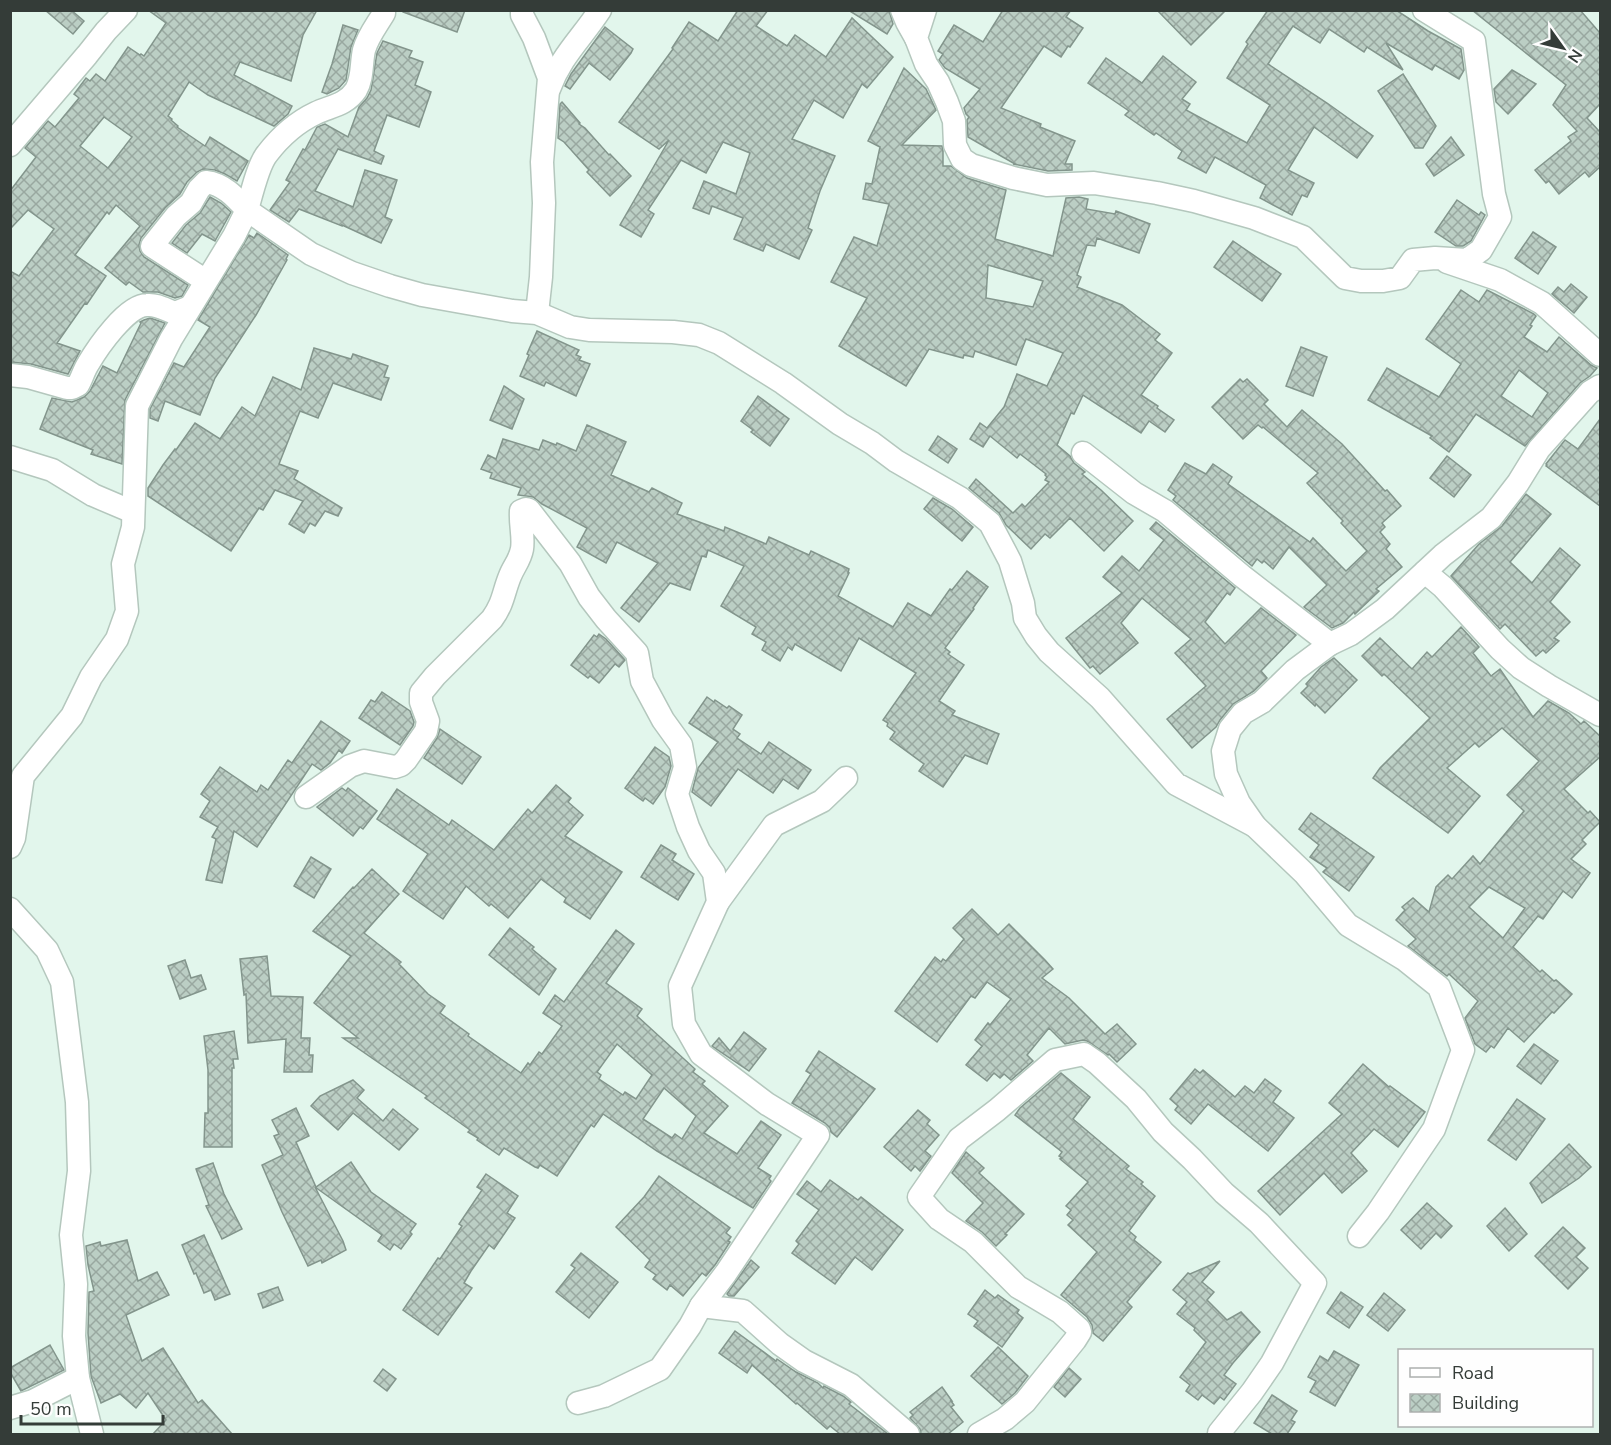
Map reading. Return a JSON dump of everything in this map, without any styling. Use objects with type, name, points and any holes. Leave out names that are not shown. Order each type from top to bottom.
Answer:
[{"type":"street","points":[[12,139],[126,10]]},
{"type":"street","points":[[522,10],[522,15],[534,38],[549,78],[542,162],[544,202],[542,276],[537,313]]},
{"type":"street","points":[[548,92],[561,61],[600,10]]},
{"type":"street","points":[[902,10],[926,64],[947,102],[954,121],[955,144],[962,159],[971,165],[1012,178],[1047,184],[1094,183],[1194,201],[1303,237],[1345,278],[1361,281],[1400,278],[1413,260],[1435,258],[1467,260],[1481,250],[1500,217],[1494,194],[1474,41],[1424,10]]},
{"type":"street","points":[[916,38],[925,10]]},
{"type":"street","points":[[10,847],[14,838],[23,776],[72,716],[91,677],[117,639],[127,611],[123,564],[133,527],[137,406],[171,339],[234,236],[247,210],[266,154],[301,120],[346,101],[356,90],[368,40],[384,13]]},
{"type":"street","points":[[206,281],[152,246],[176,216],[191,203],[206,182],[222,187],[247,210],[311,254],[352,273],[422,295],[512,311],[537,313],[570,327],[673,332],[699,335],[718,343],[783,383],[896,461],[960,498],[990,523],[1010,561],[1023,603],[1024,618],[1049,652],[1100,698],[1176,784],[1255,826]]},
{"type":"street","points":[[1435,258],[1500,280],[1542,303],[1600,355]]},
{"type":"street","points":[[10,375],[72,388],[78,386],[87,365],[110,330],[135,309],[146,304],[175,312],[190,307]]},
{"type":"street","points":[[1359,1236],[1434,1129],[1463,1050],[1439,987],[1404,959],[1348,925],[1304,873],[1255,826],[1239,803],[1226,774],[1223,751],[1230,729],[1243,713],[1262,702],[1295,670],[1330,644],[1351,634],[1399,597],[1443,555],[1491,518],[1518,483],[1539,449],[1590,392],[1600,386]]},
{"type":"street","points":[[1083,453],[1134,493],[1165,511],[1242,576],[1330,644]]},
{"type":"street","points":[[10,457],[52,470],[93,495],[133,512]]},
{"type":"street","points":[[306,797],[350,766],[364,761],[394,767],[406,760],[426,731],[428,721],[421,702],[421,693],[499,609],[510,575],[522,550],[521,511],[526,508],[570,563],[595,604],[637,653],[642,681],[663,720],[681,745],[685,767],[676,794],[687,827],[714,873],[718,902]]},
{"type":"street","points":[[1425,572],[1443,587],[1521,669],[1600,715]]},
{"type":"street","points":[[578,1403],[604,1396],[660,1369],[690,1326],[700,1306],[726,1273],[818,1135],[767,1104],[702,1054],[684,1024],[680,986],[718,902],[774,825],[822,801],[846,778]]},
{"type":"street","points":[[10,909],[47,950],[62,982],[77,1102],[79,1171],[71,1235],[76,1284],[74,1336],[78,1378],[92,1434]]},
{"type":"street","points":[[979,1434],[1005,1419],[1029,1397],[1080,1332],[1060,1312],[1018,1287],[973,1242],[939,1220],[919,1197],[959,1139],[998,1110],[1055,1060],[1084,1054],[1136,1099],[1162,1131],[1224,1193],[1259,1223],[1315,1283],[1272,1363],[1220,1434]]},
{"type":"street","points":[[700,1306],[743,1311],[780,1344],[804,1361],[851,1385],[908,1434]]},
{"type":"street","points":[[10,1408],[33,1401],[78,1378]]},
{"type":"building","points":[[45,10],[71,10],[84,21],[73,34]]},
{"type":"building","points":[[148,10],[317,10],[303,35],[291,81],[240,62],[234,75],[292,106],[288,114],[274,126],[208,95],[189,82],[168,116],[177,127],[205,146],[210,137],[248,161],[237,181],[215,170],[203,169],[197,172],[141,238],[139,245],[144,257],[188,285],[182,296],[175,298],[158,292],[143,292],[129,282],[126,285],[105,268],[140,226],[116,205],[109,214],[107,212],[75,255],[106,276],[57,343],[80,351],[68,374],[31,364],[10,362],[10,271],[19,276],[54,229],[28,210],[10,229],[10,191],[36,157],[25,148],[48,121],[55,127],[79,98],[74,94],[86,78],[90,81],[96,74],[105,81],[128,47],[144,56],[166,23]],"holes":[[[104,117],[132,137],[108,168],[80,146]]]},
{"type":"building","points":[[403,10],[465,10],[457,32],[403,12]]},
{"type":"building","points":[[738,10],[768,10],[756,26],[787,46],[795,35],[826,57],[852,18],[893,57],[867,88],[862,84],[843,118],[814,100],[792,139],[835,156],[808,228],[812,230],[799,259],[766,244],[763,251],[734,239],[743,218],[712,206],[709,214],[693,208],[704,181],[736,194],[750,153],[723,142],[706,173],[681,160],[648,210],[654,214],[641,237],[620,225],[669,140],[659,149],[619,122],[673,49],[689,22],[718,41]]},
{"type":"building","points":[[848,10],[889,10],[893,24],[887,34]]},
{"type":"building","points":[[1003,10],[1071,10],[1066,17],[1083,28],[1061,57],[1044,46],[1001,108],[1075,141],[1065,164],[1072,164],[1072,170],[1048,171],[1013,164],[1015,164],[968,137],[967,120],[969,117],[964,108],[980,89],[945,68],[939,60],[943,54],[938,51],[954,25],[983,42]]},
{"type":"building","points":[[1157,10],[1226,10],[1191,45]]},
{"type":"building","points":[[1268,10],[1396,10],[1461,49],[1464,70],[1459,79],[1435,65],[1432,70],[1386,43],[1403,70],[1367,47],[1364,52],[1329,29],[1320,43],[1293,26],[1268,64],[1373,136],[1357,158],[1314,127],[1288,170],[1314,183],[1307,197],[1302,195],[1292,215],[1260,198],[1266,185],[1215,157],[1206,173],[1178,158],[1182,151],[1125,115],[1129,111],[1088,83],[1106,58],[1142,83],[1163,56],[1196,82],[1182,99],[1190,104],[1186,110],[1247,143],[1270,105],[1227,78],[1248,44],[1246,42]]},
{"type":"building","points":[[1472,10],[1580,10],[1600,33],[1600,104],[1587,118],[1600,132],[1600,167],[1589,177],[1585,172],[1559,194],[1549,181],[1546,183],[1535,170],[1571,141],[1568,137],[1577,131],[1553,105],[1566,85]]},
{"type":"building","points":[[343,25],[358,30],[351,47],[346,80],[339,88],[327,94],[322,92]]},
{"type":"building","points":[[605,27],[633,49],[631,53],[610,80],[589,63],[570,89],[565,86],[571,74]]},
{"type":"building","points":[[383,41],[412,51],[409,57],[423,62],[415,85],[431,92],[419,127],[387,115],[374,151],[384,156],[381,164],[338,149],[315,191],[353,207],[365,170],[397,180],[385,217],[392,220],[381,243],[299,209],[289,222],[270,210],[290,182],[286,180],[317,127],[325,124],[348,137],[359,107],[371,90],[377,53]]},
{"type":"building","points":[[904,68],[926,89],[936,110],[902,145],[942,146],[943,166],[951,166],[967,178],[1006,190],[995,239],[1053,256],[1066,198],[1088,199],[1086,209],[1115,214],[1116,211],[1150,224],[1139,253],[1097,238],[1095,246],[1087,245],[1077,275],[1081,277],[1077,287],[1122,305],[1160,334],[1155,340],[1172,353],[1141,395],[1174,420],[1165,432],[1149,421],[1141,433],[1083,395],[1074,414],[1071,413],[1057,445],[1085,472],[1082,474],[1133,521],[1104,551],[1070,518],[1050,538],[1045,534],[1031,549],[1006,525],[999,513],[969,488],[976,479],[1013,513],[1022,504],[1025,507],[1049,482],[1045,480],[1046,474],[1020,454],[1017,458],[990,436],[983,447],[970,439],[980,423],[987,428],[1004,407],[1017,374],[1047,386],[1063,353],[1026,339],[1016,365],[975,351],[973,357],[964,355],[963,358],[929,349],[906,386],[839,346],[867,298],[831,282],[854,237],[877,246],[889,204],[863,199],[866,183],[872,184],[880,147],[868,141]],"holes":[[[988,265],[1043,281],[1033,307],[986,298]]]},
{"type":"building","points":[[1512,70],[1536,84],[1508,114],[1496,102],[1494,89]]},
{"type":"building","points":[[1403,74],[1436,126],[1423,148],[1415,148],[1378,91]]},
{"type":"building","points":[[562,102],[579,124],[631,176],[610,196],[558,138]]},
{"type":"building","points":[[1451,137],[1464,155],[1434,176],[1426,164]]},
{"type":"building","points":[[210,197],[231,212],[215,241],[202,234],[187,253],[172,243],[186,225],[200,213]]},
{"type":"building","points":[[1457,200],[1479,215],[1481,212],[1485,215],[1471,241],[1463,246],[1456,246],[1435,232]]},
{"type":"building","points":[[1533,232],[1556,247],[1538,274],[1515,258]]},
{"type":"building","points":[[257,233],[288,255],[287,260],[256,315],[215,378],[200,415],[165,401],[158,421],[150,418],[150,409],[174,363],[184,367],[210,327],[198,320],[249,235],[254,238]]},
{"type":"building","points":[[1233,241],[1281,274],[1262,301],[1214,267]]},
{"type":"building","points":[[1571,284],[1587,297],[1574,313],[1552,294],[1558,287],[1564,292]]},
{"type":"building","points":[[1461,290],[1479,302],[1487,290],[1536,316],[1524,337],[1547,352],[1559,337],[1597,368],[1580,383],[1525,446],[1476,414],[1449,452],[1430,438],[1432,436],[1368,400],[1387,368],[1439,397],[1461,364],[1426,339]],"holes":[[[1519,370],[1548,393],[1532,417],[1501,396]]]},
{"type":"building","points":[[150,318],[165,323],[125,400],[122,464],[91,454],[93,450],[40,429],[52,398],[72,402],[84,397],[90,391],[103,366],[117,373],[140,322]]},
{"type":"building","points":[[537,331],[579,350],[576,355],[581,357],[579,360],[590,364],[576,396],[546,382],[544,386],[520,376]]},
{"type":"building","points":[[1301,347],[1327,357],[1313,396],[1286,386]]},
{"type":"building","points":[[314,348],[351,359],[353,354],[388,366],[384,377],[389,378],[381,400],[333,383],[318,418],[300,411],[279,464],[298,471],[294,479],[342,508],[338,516],[325,511],[315,526],[310,523],[304,533],[289,524],[303,501],[275,490],[263,510],[259,508],[231,551],[148,496],[148,488],[195,423],[220,439],[242,407],[255,416],[273,377],[301,390]]},
{"type":"building","points":[[1240,379],[1243,382],[1247,379],[1268,400],[1264,404],[1287,427],[1302,410],[1342,444],[1401,506],[1382,523],[1385,527],[1380,532],[1390,544],[1386,549],[1402,567],[1376,589],[1379,591],[1355,614],[1354,612],[1343,623],[1332,628],[1304,607],[1327,585],[1289,547],[1273,569],[1264,561],[1262,563],[1257,559],[1252,566],[1173,500],[1176,496],[1168,490],[1185,463],[1206,474],[1213,464],[1232,477],[1228,484],[1310,542],[1313,538],[1346,571],[1367,551],[1341,523],[1343,521],[1307,483],[1318,473],[1263,427],[1258,425],[1243,439],[1212,407]]},
{"type":"building","points":[[504,386],[524,399],[512,429],[490,420]]},
{"type":"building","points":[[758,396],[789,419],[770,446],[751,432],[753,430],[741,421]]},
{"type":"building","points":[[1600,419],[1600,506],[1546,464],[1565,440],[1578,449]]},
{"type":"building","points":[[587,425],[626,442],[611,475],[649,492],[652,488],[682,503],[677,514],[724,531],[725,527],[766,544],[769,537],[809,555],[811,551],[849,569],[838,596],[893,627],[908,603],[931,616],[950,589],[952,590],[967,571],[988,587],[945,648],[950,652],[948,654],[964,665],[939,701],[955,711],[952,715],[999,734],[987,764],[965,755],[943,787],[919,771],[924,764],[890,739],[895,732],[883,720],[916,673],[859,638],[841,671],[795,644],[792,650],[788,647],[780,661],[762,650],[766,642],[752,634],[756,627],[721,606],[744,566],[708,550],[706,557],[702,556],[690,590],[670,583],[639,622],[621,608],[658,563],[617,542],[606,563],[577,547],[587,528],[533,497],[518,495],[521,488],[490,478],[492,473],[481,469],[488,455],[496,459],[503,439],[539,450],[543,440],[576,451]]},
{"type":"building","points":[[938,436],[957,449],[948,463],[929,450]]},
{"type":"building","points":[[1447,456],[1471,475],[1454,497],[1430,478]]},
{"type":"building","points":[[1526,494],[1551,514],[1510,562],[1532,583],[1560,548],[1580,565],[1550,602],[1570,622],[1554,638],[1559,641],[1546,653],[1543,650],[1536,656],[1505,624],[1500,629],[1451,576],[1479,544],[1502,526]]},
{"type":"building","points":[[933,498],[952,509],[973,527],[962,541],[924,509]]},
{"type":"building","points":[[1156,522],[1235,588],[1230,595],[1227,593],[1205,622],[1225,644],[1261,608],[1296,635],[1261,671],[1267,678],[1254,691],[1233,704],[1216,727],[1192,748],[1167,719],[1206,686],[1175,653],[1191,639],[1142,598],[1121,623],[1138,643],[1100,674],[1093,666],[1090,668],[1066,638],[1122,593],[1103,577],[1122,556],[1139,571],[1164,540],[1150,529]]},
{"type":"building","points":[[1461,627],[1479,647],[1473,653],[1491,676],[1500,669],[1533,717],[1548,701],[1569,713],[1581,724],[1584,721],[1600,736],[1600,757],[1564,789],[1600,822],[1582,840],[1586,844],[1571,859],[1590,873],[1572,898],[1563,891],[1543,919],[1538,916],[1513,947],[1540,972],[1542,970],[1572,994],[1524,1042],[1508,1028],[1494,1048],[1491,1046],[1486,1052],[1475,1044],[1465,1018],[1478,1001],[1449,974],[1447,976],[1408,946],[1416,939],[1396,920],[1405,910],[1402,907],[1413,898],[1429,912],[1436,887],[1448,875],[1452,879],[1473,856],[1480,864],[1524,811],[1507,795],[1539,761],[1502,728],[1479,747],[1475,743],[1447,768],[1480,796],[1448,833],[1373,778],[1380,768],[1430,718],[1362,656],[1380,638],[1412,669],[1427,652],[1432,657]],"holes":[[[1489,887],[1525,908],[1503,938],[1469,907]]]},
{"type":"building","points":[[599,634],[625,660],[619,667],[615,664],[599,683],[571,665],[594,635],[597,637]]},
{"type":"building","points":[[1334,658],[1357,680],[1325,713],[1301,693],[1321,667]]},
{"type":"building","points":[[382,692],[410,711],[414,722],[400,745],[359,718],[371,700],[375,702]]},
{"type":"building","points":[[707,697],[727,708],[729,706],[742,715],[733,729],[740,734],[737,738],[761,754],[769,742],[811,770],[798,789],[783,779],[773,793],[738,769],[711,806],[692,792],[698,768],[718,742],[689,723]]},
{"type":"building","points":[[321,721],[350,741],[342,753],[339,750],[330,763],[321,770],[312,764],[257,847],[234,831],[222,883],[206,880],[216,839],[212,837],[218,827],[200,817],[210,801],[201,794],[220,767],[257,792],[261,785],[268,790],[288,760],[292,763]]},
{"type":"building","points":[[440,729],[481,757],[462,784],[424,758]]},
{"type":"building","points":[[655,747],[669,757],[671,766],[665,787],[653,804],[645,798],[643,801],[625,788]]},
{"type":"building","points":[[556,785],[571,798],[568,802],[583,815],[565,836],[622,872],[590,919],[564,902],[566,898],[541,879],[508,918],[491,904],[489,906],[466,886],[443,919],[403,891],[428,854],[377,819],[397,789],[449,825],[452,820],[494,850],[528,809],[532,813]]},
{"type":"building","points":[[342,788],[346,791],[348,788],[377,811],[363,829],[360,827],[353,836],[317,807]]},
{"type":"building","points":[[1311,813],[1374,857],[1349,891],[1323,872],[1327,868],[1310,857],[1319,845],[1299,829]]},
{"type":"building","points":[[661,845],[676,854],[672,860],[694,874],[678,900],[641,877]]},
{"type":"building","points":[[311,857],[331,869],[314,898],[294,886]]},
{"type":"building","points":[[372,869],[399,894],[364,933],[401,962],[399,964],[428,994],[445,1006],[440,1013],[469,1034],[468,1036],[521,1073],[539,1052],[542,1054],[562,1026],[543,1013],[555,995],[564,1002],[616,930],[634,944],[606,983],[642,1009],[637,1016],[695,1069],[693,1072],[705,1081],[702,1084],[728,1106],[704,1133],[737,1154],[761,1121],[781,1135],[758,1168],[771,1176],[769,1179],[771,1181],[753,1208],[657,1151],[603,1114],[594,1127],[591,1125],[557,1176],[540,1165],[538,1168],[535,1167],[504,1148],[499,1155],[477,1140],[478,1138],[468,1132],[470,1130],[425,1098],[427,1096],[343,1038],[358,1038],[314,1003],[351,956],[313,931]],"holes":[[[617,1044],[652,1075],[636,1099],[625,1092],[623,1095],[599,1079],[601,1075],[597,1072]],[[664,1088],[696,1116],[682,1139],[675,1134],[672,1138],[643,1119]]]},
{"type":"building","points":[[972,909],[998,935],[1009,924],[1053,969],[1042,978],[1069,998],[1105,1034],[1117,1024],[1136,1044],[1117,1062],[1109,1054],[1087,1041],[1065,1044],[1049,1028],[1027,1055],[1033,1061],[1011,1080],[1004,1074],[1000,1078],[994,1073],[987,1081],[966,1065],[982,1046],[975,1040],[1011,999],[987,982],[975,998],[971,996],[937,1042],[895,1011],[935,957],[941,962],[943,959],[946,961],[964,939],[953,928]]},
{"type":"building","points":[[510,928],[556,969],[539,995],[489,955]]},
{"type":"building","points":[[267,956],[271,996],[303,997],[301,1038],[310,1038],[309,1055],[313,1055],[312,1072],[284,1072],[286,1039],[248,1043],[246,994],[244,995],[240,959]]},
{"type":"building","points":[[185,960],[191,978],[201,975],[206,989],[180,999],[168,966]]},
{"type":"building","points":[[234,1031],[238,1059],[233,1059],[234,1068],[232,1068],[232,1147],[204,1147],[205,1113],[208,1113],[208,1070],[204,1036]]},
{"type":"building","points":[[744,1032],[766,1049],[749,1071],[712,1046],[719,1038],[730,1051]]},
{"type":"building","points":[[1534,1044],[1558,1061],[1541,1084],[1517,1066]]},
{"type":"building","points":[[819,1051],[875,1089],[837,1137],[825,1123],[792,1103],[811,1074],[806,1071]]},
{"type":"building","points":[[1363,1064],[1389,1087],[1425,1112],[1398,1147],[1374,1129],[1351,1153],[1367,1171],[1342,1193],[1324,1173],[1280,1215],[1258,1191],[1342,1114],[1329,1103]]},
{"type":"building","points":[[1195,1069],[1200,1073],[1203,1070],[1235,1097],[1245,1086],[1254,1093],[1265,1079],[1281,1091],[1273,1102],[1294,1118],[1268,1151],[1208,1104],[1191,1124],[1175,1110],[1178,1106],[1170,1099]]},
{"type":"building","points":[[1061,1073],[1090,1097],[1073,1119],[1129,1166],[1126,1169],[1143,1182],[1141,1184],[1155,1196],[1129,1231],[1136,1237],[1134,1240],[1161,1262],[1127,1302],[1132,1307],[1103,1341],[1093,1333],[1092,1325],[1087,1317],[1061,1295],[1097,1252],[1068,1225],[1073,1220],[1067,1215],[1071,1210],[1066,1206],[1088,1182],[1060,1159],[1062,1152],[1015,1115]]},
{"type":"building","points":[[353,1080],[364,1090],[357,1098],[383,1121],[393,1109],[418,1129],[399,1150],[353,1113],[338,1130],[311,1106],[320,1096]]},
{"type":"building","points":[[1517,1099],[1545,1119],[1516,1160],[1488,1140]]},
{"type":"building","points":[[296,1108],[309,1136],[296,1142],[316,1187],[351,1162],[371,1192],[416,1224],[401,1249],[394,1244],[390,1250],[378,1241],[382,1235],[315,1187],[346,1250],[322,1263],[321,1260],[308,1266],[262,1165],[283,1155],[274,1136],[279,1134],[272,1120]]},
{"type":"building","points":[[918,1110],[930,1120],[927,1124],[939,1135],[925,1151],[931,1156],[920,1171],[915,1166],[911,1171],[884,1147]]},
{"type":"building","points":[[1569,1144],[1591,1167],[1542,1203],[1530,1183]]},
{"type":"building","points":[[966,1152],[984,1168],[979,1173],[1024,1214],[996,1246],[966,1221],[983,1203],[952,1173]]},
{"type":"building","points":[[213,1163],[224,1194],[242,1229],[222,1239],[206,1206],[209,1205],[196,1169]]},
{"type":"building","points":[[486,1174],[518,1196],[507,1213],[515,1218],[494,1249],[489,1245],[471,1271],[464,1283],[472,1288],[438,1335],[403,1310],[462,1226],[459,1224],[482,1190],[477,1187]]},
{"type":"building","points":[[659,1176],[730,1228],[726,1233],[731,1237],[728,1241],[730,1242],[715,1265],[706,1276],[702,1273],[683,1296],[670,1285],[667,1290],[653,1279],[656,1275],[645,1267],[650,1260],[616,1227],[644,1197]]},
{"type":"building","points":[[830,1180],[858,1200],[861,1197],[903,1230],[872,1270],[855,1257],[835,1284],[792,1253],[799,1244],[796,1241],[819,1210],[797,1194],[807,1181],[821,1192]]},
{"type":"building","points":[[1427,1203],[1452,1226],[1441,1238],[1436,1233],[1421,1249],[1401,1230]]},
{"type":"building","points":[[1505,1208],[1527,1234],[1509,1251],[1487,1226]]},
{"type":"building","points":[[1563,1227],[1585,1248],[1576,1257],[1588,1268],[1568,1289],[1535,1256]]},
{"type":"building","points":[[204,1235],[230,1294],[215,1300],[211,1290],[204,1293],[182,1245]]},
{"type":"building","points":[[127,1240],[138,1281],[157,1272],[169,1295],[126,1315],[142,1361],[163,1348],[198,1403],[202,1400],[232,1434],[153,1434],[166,1420],[148,1393],[136,1408],[120,1394],[101,1403],[91,1376],[88,1333],[89,1292],[94,1291],[86,1246],[100,1242],[101,1246]]},
{"type":"building","points":[[581,1253],[618,1282],[589,1318],[556,1292],[575,1268],[571,1265]]},
{"type":"building","points":[[751,1260],[759,1267],[734,1296],[729,1296],[727,1294]]},
{"type":"building","points":[[1220,1261],[1202,1282],[1214,1292],[1207,1300],[1227,1320],[1241,1312],[1260,1332],[1224,1375],[1236,1384],[1224,1400],[1220,1397],[1214,1404],[1202,1395],[1198,1400],[1186,1391],[1190,1385],[1180,1377],[1206,1342],[1194,1330],[1195,1328],[1177,1314],[1187,1302],[1173,1290],[1188,1273]]},
{"type":"building","points":[[278,1287],[283,1300],[263,1308],[258,1294]]},
{"type":"building","points":[[985,1290],[995,1298],[998,1295],[1019,1310],[1017,1313],[1023,1318],[1002,1347],[974,1326],[978,1321],[968,1314]]},
{"type":"building","points":[[1341,1292],[1363,1307],[1349,1328],[1327,1313]]},
{"type":"building","points":[[1384,1293],[1405,1310],[1388,1331],[1367,1315]]},
{"type":"building","points":[[735,1331],[776,1361],[777,1359],[823,1388],[824,1386],[843,1396],[851,1402],[849,1404],[888,1434],[840,1434],[830,1426],[827,1429],[752,1365],[747,1373],[719,1353]]},
{"type":"building","points":[[50,1345],[64,1370],[21,1391],[10,1368]]},
{"type":"building","points":[[998,1347],[1028,1376],[1015,1393],[1002,1404],[971,1376]]},
{"type":"building","points":[[1334,1351],[1359,1365],[1335,1406],[1310,1392],[1316,1381],[1308,1377],[1320,1356],[1328,1361]]},
{"type":"building","points":[[1069,1368],[1081,1379],[1065,1397],[1054,1387]]},
{"type":"building","points":[[383,1369],[396,1379],[387,1391],[374,1381]]},
{"type":"building","points":[[942,1387],[954,1405],[951,1407],[963,1422],[948,1434],[921,1434],[920,1429],[910,1418],[913,1415],[910,1412]]},
{"type":"building","points":[[1272,1395],[1297,1411],[1291,1420],[1295,1422],[1287,1434],[1272,1434],[1254,1423]]}]
